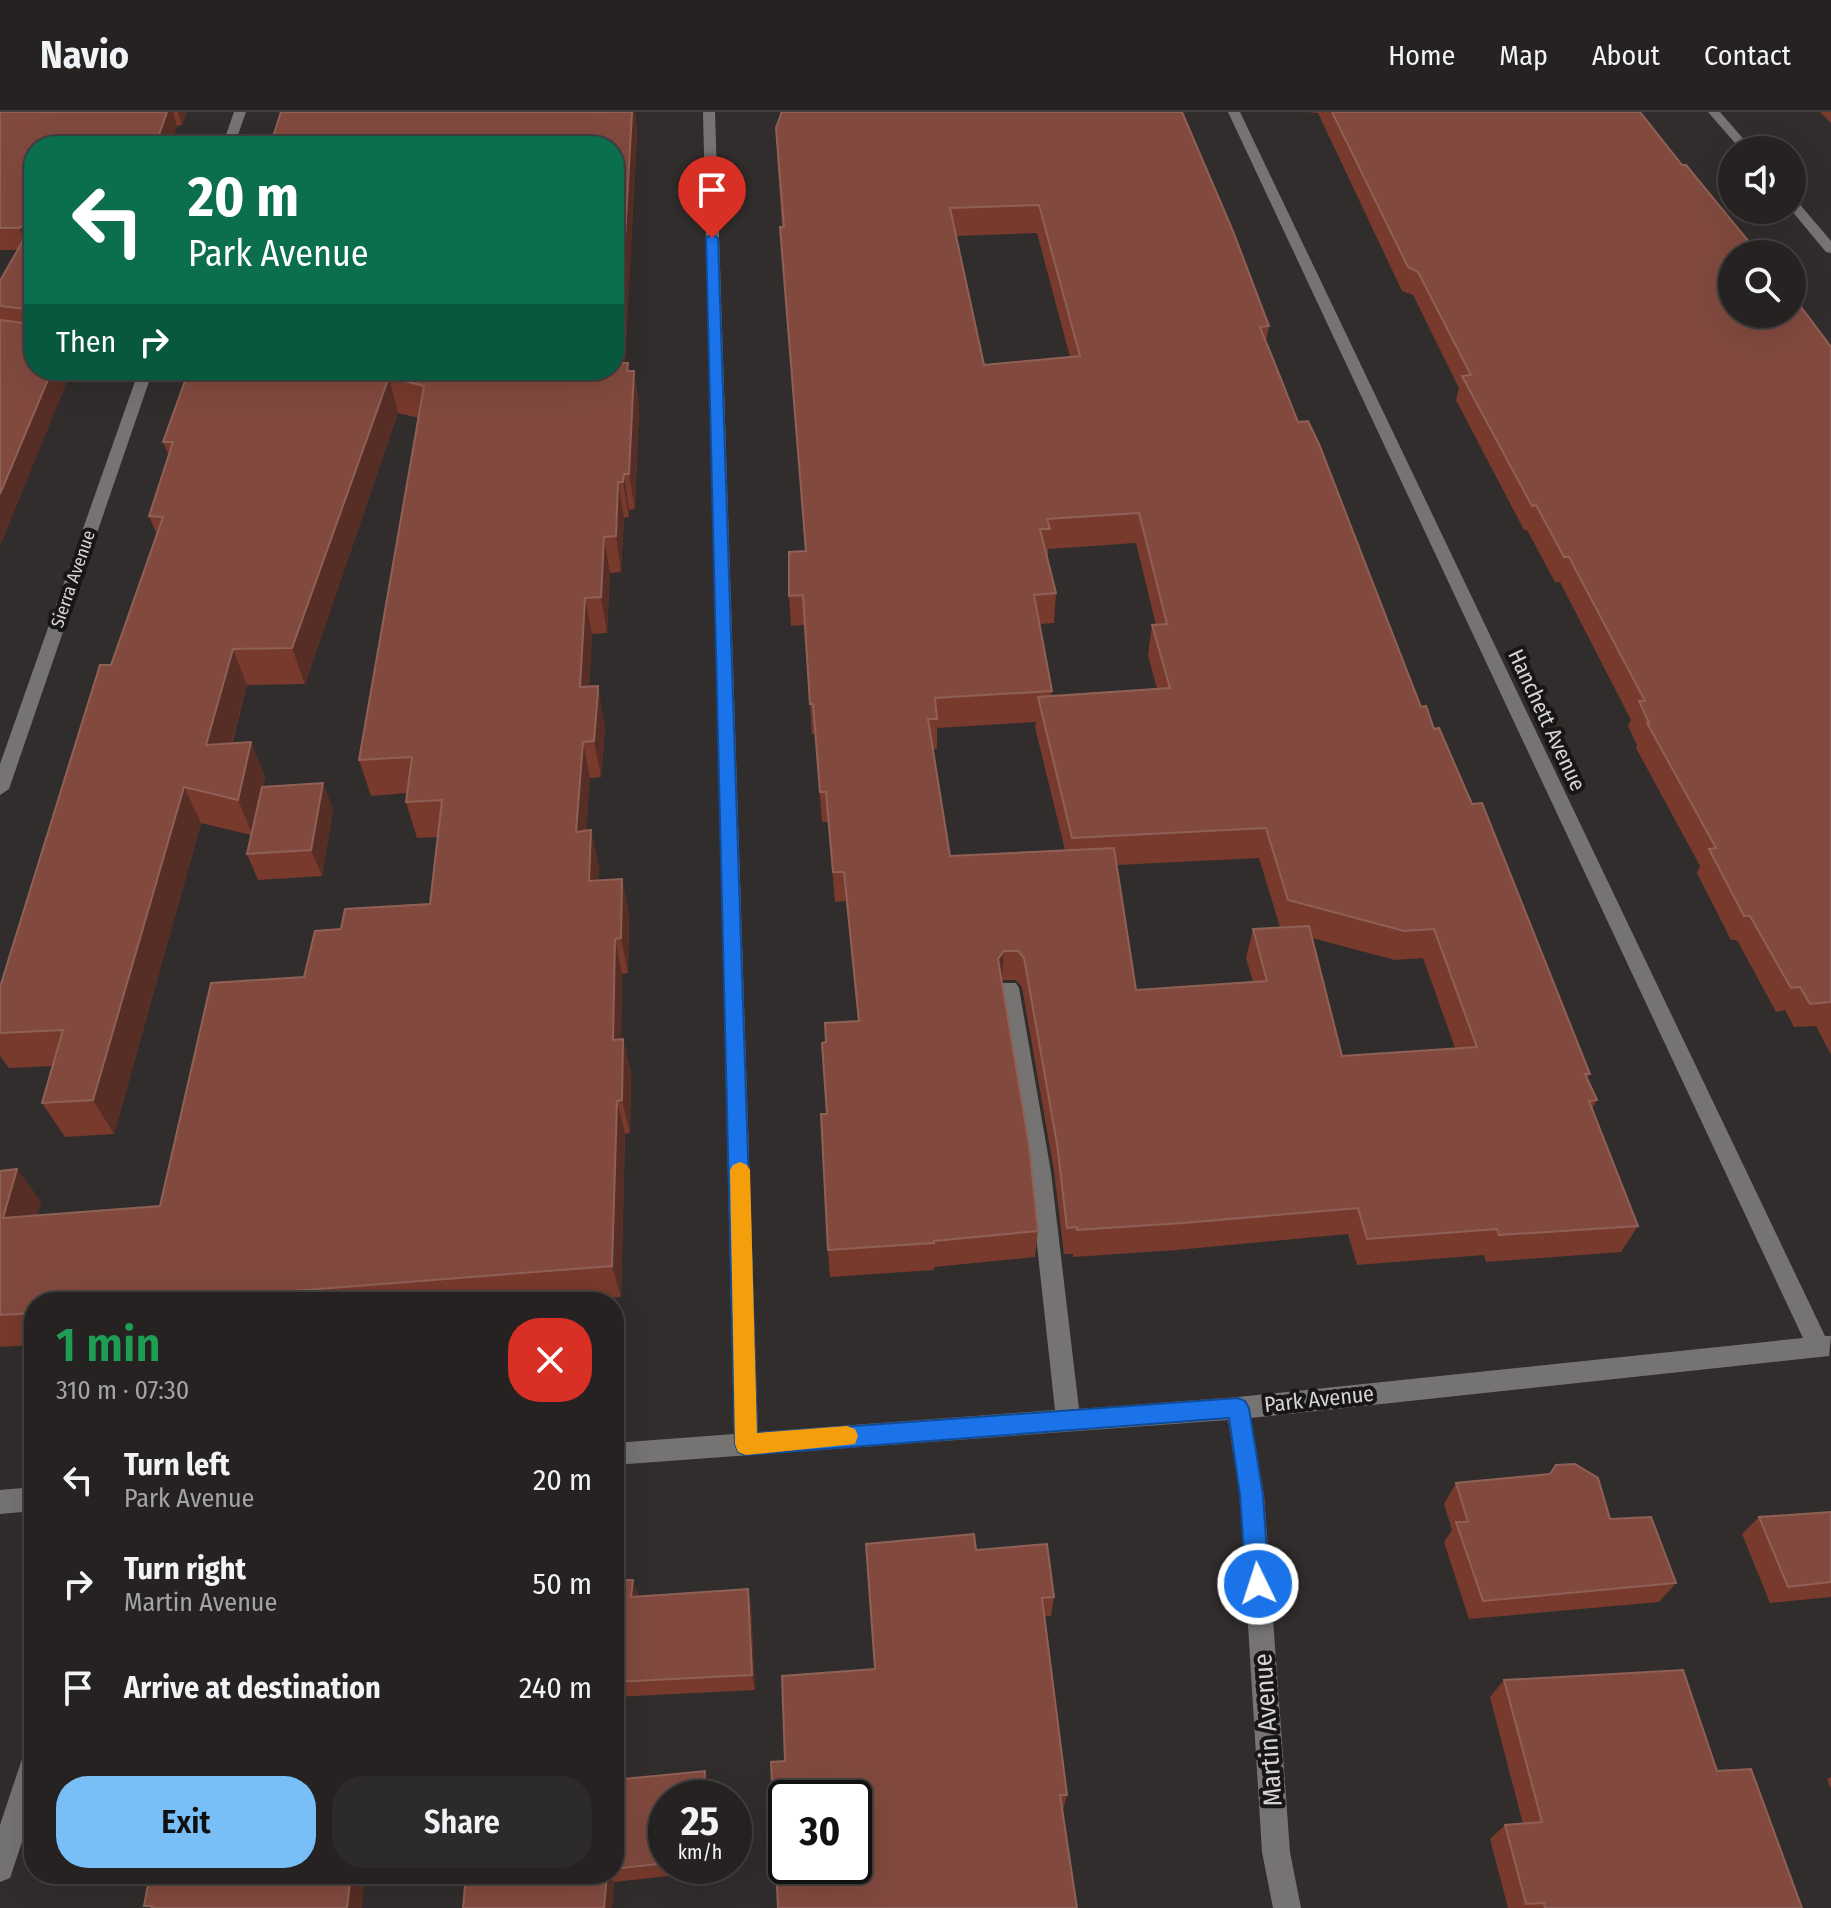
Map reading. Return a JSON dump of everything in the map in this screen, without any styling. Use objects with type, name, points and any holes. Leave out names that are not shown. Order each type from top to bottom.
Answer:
[{"type":"street","points":[[232,136],[240,112]]},
{"type":"street","points":[[709,112],[746,1444]]},
{"type":"street","name":"Hanchett Avenue","points":[[1234,112],[1825,1346]]},
{"type":"street","points":[[1714,112],[1735,136]]},
{"type":"street","points":[[1806,220],[1831,249]]},
{"type":"street","name":"Sierra Avenue","points":[[0,789],[143,380]]},
{"type":"street","points":[[1009,988],[1040,1172],[1068,1418]]},
{"type":"street","name":"Park Avenue","points":[[624,1453],[1068,1418],[1238,1408],[1825,1346]]},
{"type":"street","name":"Martin Avenue","points":[[1238,1408],[1252,1495],[1276,1852],[1287,1908]]},
{"type":"street","points":[[0,1502],[24,1500]]},
{"type":"street","points":[[0,1868],[24,1794]]},
{"type":"building","points":[[0,112],[167,112],[159,136],[24,136],[24,226],[0,228]]},
{"type":"building","points":[[281,112],[632,112],[624,255],[624,136],[273,136]]},
{"type":"building","points":[[782,112],[1182,112],[1233,231],[1269,326],[1260,327],[1298,422],[1308,421],[1319,444],[1421,707],[1426,706],[1434,729],[1439,728],[1472,804],[1482,803],[1590,1074],[1585,1074],[1597,1100],[1589,1101],[1638,1226],[1499,1235],[1497,1229],[1367,1239],[1358,1208],[1183,1223],[1077,1230],[1077,1227],[1067,1228],[1057,1144],[1024,958],[1018,951],[1004,951],[998,959],[1029,1145],[1038,1231],[934,1243],[828,1250],[821,1114],[827,1114],[822,1043],[826,1042],[825,1023],[859,1021],[844,872],[833,872],[826,792],[820,792],[803,595],[789,596],[789,552],[806,551],[780,227],[784,227],[776,128]],"holes":[[[1039,205],[1080,356],[984,365],[950,208]],[[1139,513],[1167,624],[1152,625],[1170,688],[1038,697],[1072,838],[1266,828],[1288,900],[1404,931],[1434,929],[1477,1047],[1342,1056],[1309,926],[1253,929],[1267,981],[1136,990],[1114,848],[950,856],[928,719],[937,719],[935,698],[1052,691],[1034,595],[1056,593],[1040,529],[1050,529],[1047,519]]]},
{"type":"building","points":[[1332,112],[1640,112],[1718,204],[1718,224],[1734,224],[1748,240],[1718,240],[1718,328],[1806,328],[1806,314],[1831,347],[1831,1002],[1810,1004],[1800,987],[1791,988],[1750,916],[1744,916],[1709,849],[1716,848],[1647,723],[1639,701],[1645,701],[1569,557],[1564,557],[1536,505],[1532,506],[1462,376],[1471,375],[1418,272],[1408,267]]},
{"type":"building","points":[[24,239],[24,309],[0,306],[0,281]]},
{"type":"building","points":[[0,320],[24,323],[24,380],[48,380],[0,494]]},
{"type":"building","points":[[624,363],[628,363],[627,371],[634,371],[629,474],[624,474],[623,482],[618,482],[616,536],[604,537],[601,597],[585,598],[580,687],[598,686],[598,691],[594,741],[583,742],[576,832],[591,830],[589,881],[622,879],[621,938],[615,939],[613,1040],[623,1039],[622,1100],[617,1101],[612,1266],[278,1292],[24,1292],[24,1314],[0,1315],[0,1171],[17,1169],[3,1218],[160,1206],[211,983],[304,977],[315,931],[341,929],[345,909],[430,904],[442,800],[406,802],[412,757],[359,760],[424,386],[401,380],[624,380]]},
{"type":"building","points":[[185,380],[388,380],[292,648],[233,649],[206,745],[251,742],[238,800],[184,787],[93,1100],[42,1103],[63,1030],[0,1033],[0,987],[100,665],[111,665],[163,517],[149,516],[173,442],[163,442]]},
{"type":"building","points":[[323,783],[311,850],[247,854],[262,787]]},
{"type":"building","points":[[1575,1464],[1598,1478],[1610,1519],[1651,1517],[1676,1583],[1483,1601],[1456,1522],[1468,1522],[1456,1483],[1550,1474],[1556,1465]]},
{"type":"building","points":[[1831,1512],[1831,1582],[1788,1587],[1759,1517]]},
{"type":"building","points":[[974,1534],[976,1550],[1047,1544],[1054,1597],[1042,1598],[1067,1795],[1060,1795],[1077,1908],[778,1908],[777,1884],[872,1884],[872,1780],[772,1780],[771,1762],[785,1761],[782,1676],[875,1669],[866,1544]]},
{"type":"building","points":[[624,1580],[633,1580],[631,1597],[748,1589],[752,1675],[624,1681]]},
{"type":"building","points":[[1683,1670],[1717,1771],[1751,1769],[1802,1908],[1545,1908],[1544,1903],[1526,1904],[1505,1825],[1542,1822],[1504,1680]]},
{"type":"building","points":[[705,1771],[704,1780],[648,1780],[648,1865],[624,1868],[624,1779]]},
{"type":"building","points":[[148,1884],[350,1884],[347,1908],[144,1906]]},
{"type":"building","points":[[465,1884],[606,1884],[604,1908],[463,1908]]},
{"type":"slow traffic","points":[[740,1170],[746,1444],[847,1436]]},
{"type":"route","points":[[712,238],[746,1347],[746,1444],[1068,1418],[1238,1408],[1252,1495],[1258,1584]]}]
